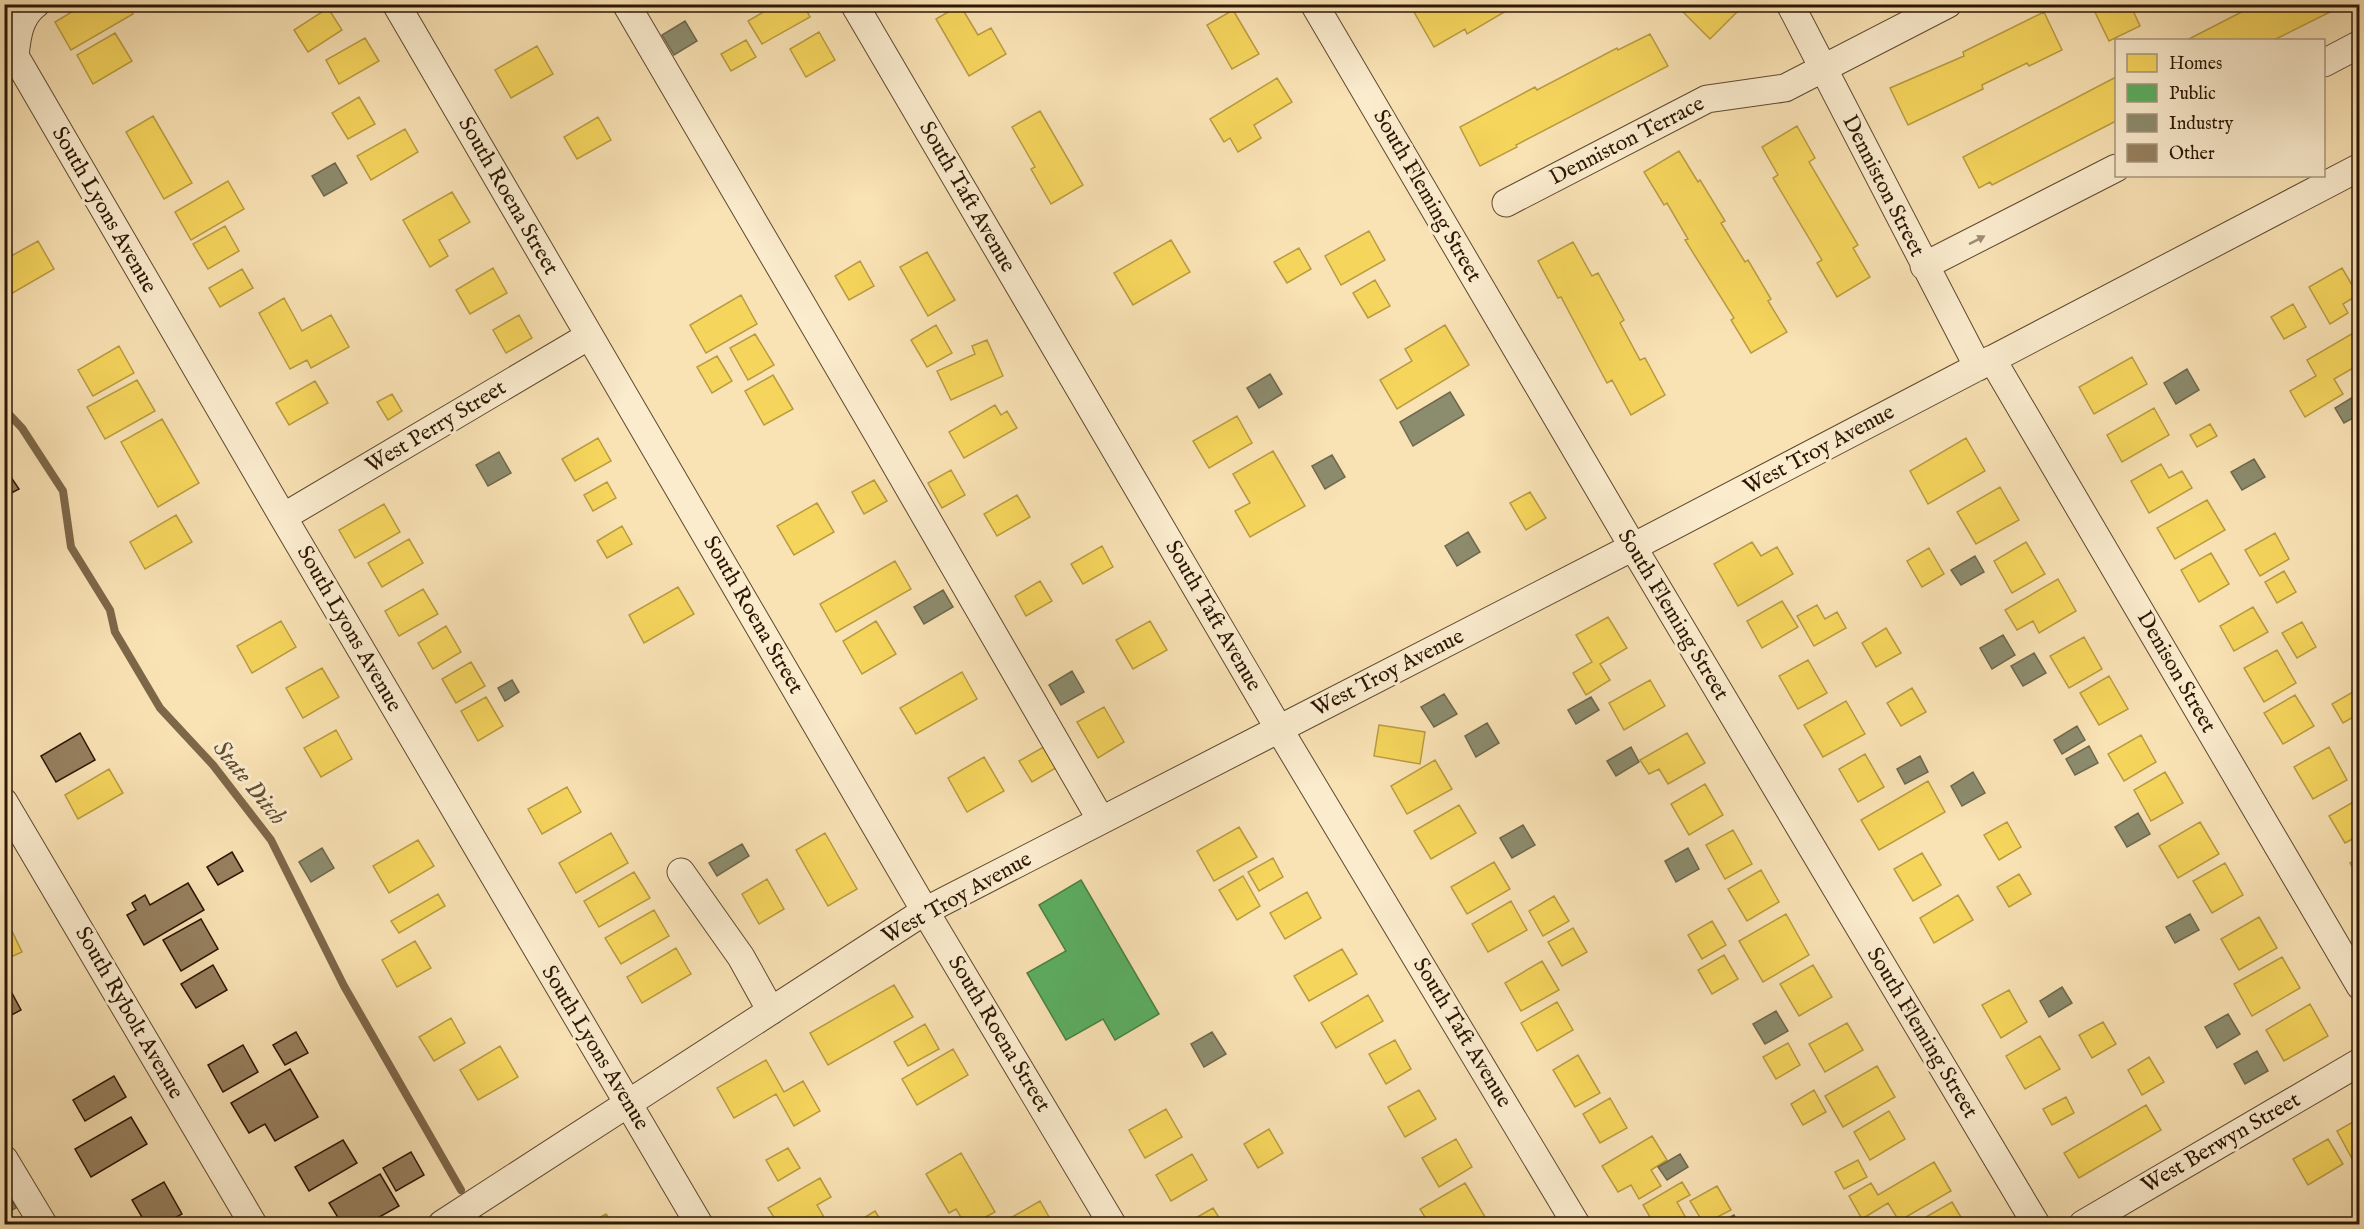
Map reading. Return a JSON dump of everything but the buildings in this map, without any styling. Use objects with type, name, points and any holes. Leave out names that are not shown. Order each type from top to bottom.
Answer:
[{"type":"street","name":"South Lyons Avenue","points":[[36,4],[30,9],[18,29],[15,57],[699,1224]]},
{"type":"street","name":"South Roena Street","points":[[396,4],[925,911],[1112,1224]]},
{"type":"street","points":[[626,4],[1101,820]]},
{"type":"street","name":"South Taft Avenue","points":[[854,4],[1279,729],[1576,1224]]},
{"type":"street","name":"South Fleming Street","points":[[1314,4],[1633,547],[2036,1224]]},
{"type":"street","name":"Denniston Street","points":[[1790,4],[1924,266],[1985,363]]},
{"type":"street","name":"Denniston Terrace","points":[[1506,203],[1707,99],[1785,88],[1948,4]]},
{"type":"street","points":[[2325,62],[2360,44]]},
{"type":"street","points":[[1924,266],[2115,169]]},
{"type":"street","name":"West Troy Avenue","points":[[442,1224],[925,911],[2358,171]]},
{"type":"street","name":"West Perry Street","points":[[283,517],[589,336]]},
{"type":"street","name":"Denison Street","points":[[1985,363],[2360,986]]},
{"type":"street","name":"South Rybolt Avenue","points":[[4,802],[253,1224]]},
{"type":"street","points":[[681,872],[741,957],[771,1011]]},
{"type":"street","name":"West Berwyn Street","points":[[2083,1224],[2360,1062]]},
{"type":"street","points":[[4,1159],[43,1224]]},
{"type":"waterway","name":"State Ditch","points":[[4,409],[22,428],[63,491],[71,547],[110,610],[115,632],[160,708],[213,765],[271,840],[344,986],[461,1190]]},
{"type":"waterway","name":"State Ditch","points":[[481,1220],[485,1224]]}]
